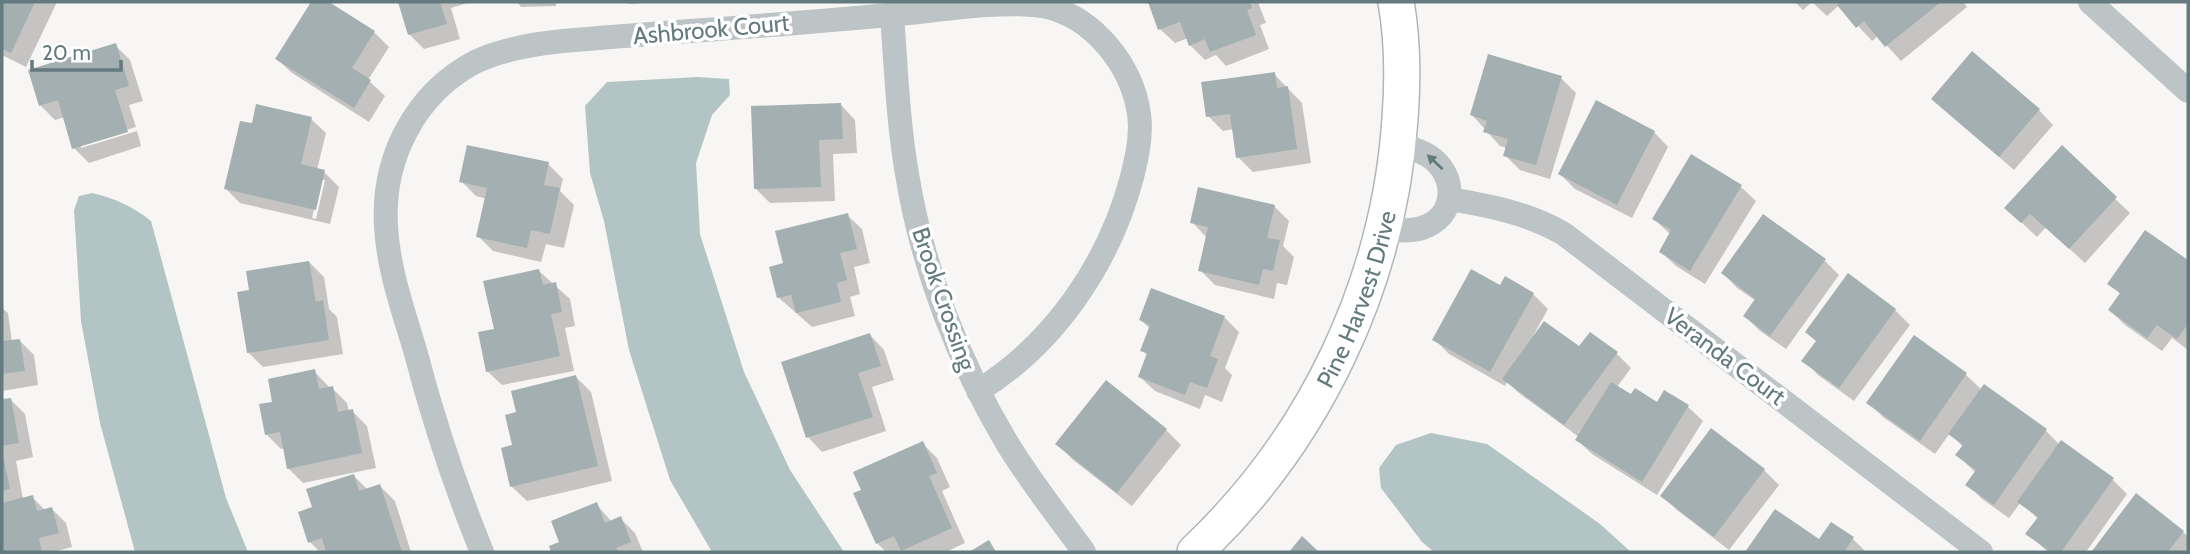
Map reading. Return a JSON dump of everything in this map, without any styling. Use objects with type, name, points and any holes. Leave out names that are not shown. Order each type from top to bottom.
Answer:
[{"type":"street","name":"Pine Harvest Drive","points":[[1195,552],[1254,489],[1297,430],[1356,317],[1384,230],[1398,143],[1402,67],[1401,30],[1396,2]]},
{"type":"street","points":[[2090,2],[2188,91]]},
{"type":"street","name":"Ashbrook Court","points":[[482,552],[442,445],[393,273],[386,226],[387,186],[394,156],[419,108],[435,90],[453,76],[477,61],[503,52],[533,44],[892,15],[993,4],[1043,6],[1065,13],[1100,37],[1126,74],[1135,94],[1139,117],[1140,137],[1135,164],[1121,211],[1094,268],[1068,308],[1044,338],[1003,376],[978,391]]},
{"type":"street","name":"Brook Crossing","points":[[892,15],[907,175],[915,214],[942,306],[978,391],[1008,444],[1084,552]]},
{"type":"street","points":[[1384,230],[1422,228],[1445,213],[1450,199],[1449,184],[1444,171],[1425,153],[1398,143]]},
{"type":"street","name":"Veranda Court","points":[[1450,199],[1519,213],[1564,234],[1981,552]]},
{"type":"shaded area","points":[[698,77],[729,79],[730,95],[712,115],[696,163],[700,234],[744,372],[790,470],[844,552],[712,552],[670,480],[629,350],[604,221],[590,173],[585,106],[607,82]]},
{"type":"shaded area","points":[[92,193],[138,211],[151,221],[226,498],[248,552],[135,552],[100,423],[81,321],[74,210],[79,196]]},
{"type":"shaded area","points":[[1431,433],[1487,444],[1600,524],[1631,552],[1434,552],[1422,542],[1381,488],[1379,468],[1396,445]]},
{"type":"building","points":[[2,2],[35,2],[11,53],[2,49]]},
{"type":"building","points":[[311,2],[329,2],[375,31],[352,68],[371,80],[354,108],[275,59]]},
{"type":"building","points":[[398,2],[440,2],[447,24],[408,35]]},
{"type":"building","points":[[1148,2],[1250,2],[1252,8],[1247,10],[1256,35],[1210,52],[1205,39],[1189,46],[1180,22],[1158,30]]},
{"type":"building","points":[[1841,2],[1941,2],[1885,47],[1864,21],[1856,28],[1837,5]]},
{"type":"building","points":[[116,43],[129,86],[115,90],[128,132],[72,149],[58,100],[39,106],[28,70]]},
{"type":"building","points":[[1972,51],[2040,109],[1999,157],[1931,99]]},
{"type":"building","points":[[1488,54],[1562,76],[1536,165],[1503,156],[1508,139],[1483,132],[1487,121],[1470,115]]},
{"type":"building","points":[[1275,72],[1277,88],[1288,86],[1297,149],[1236,158],[1230,114],[1206,117],[1201,82]]},
{"type":"building","points":[[1596,100],[1655,131],[1617,205],[1558,174]]},
{"type":"building","points":[[841,103],[843,139],[819,140],[821,187],[754,189],[751,106]]},
{"type":"building","points":[[256,104],[312,117],[301,164],[325,170],[316,210],[224,189],[240,121],[252,123]]},
{"type":"building","points":[[467,145],[549,162],[544,185],[560,188],[550,234],[531,230],[527,248],[476,237],[487,188],[459,182]]},
{"type":"building","points":[[2062,145],[2117,197],[2069,249],[2030,214],[2021,223],[2004,208]]},
{"type":"building","points":[[1691,154],[1742,185],[1690,271],[1659,252],[1671,230],[1652,219]]},
{"type":"building","points":[[1198,187],[1275,205],[1267,238],[1280,240],[1273,271],[1263,269],[1259,285],[1198,271],[1208,227],[1190,223]]},
{"type":"building","points":[[848,213],[857,249],[840,253],[847,280],[837,283],[841,302],[796,313],[791,295],[777,298],[769,267],[783,263],[775,231]]},
{"type":"building","points":[[1763,214],[1826,259],[1770,336],[1743,316],[1755,299],[1721,273]]},
{"type":"building","points":[[2145,230],[2188,260],[2188,324],[2177,339],[2157,325],[2147,338],[2108,310],[2120,293],[2107,284]]},
{"type":"building","points":[[309,261],[316,302],[323,300],[329,340],[247,353],[237,292],[249,290],[246,271]]},
{"type":"building","points":[[539,269],[543,285],[556,282],[562,312],[551,314],[560,356],[486,372],[478,332],[494,329],[483,281]]},
{"type":"building","points":[[1471,269],[1500,285],[1505,276],[1534,293],[1490,372],[1432,340]]},
{"type":"building","points":[[1848,273],[1896,309],[1839,388],[1801,361],[1816,341],[1805,332]]},
{"type":"building","points":[[1151,288],[1225,316],[1210,356],[1218,359],[1207,388],[1190,382],[1185,395],[1138,377],[1147,353],[1140,351],[1150,325],[1139,320]]},
{"type":"building","points":[[1544,321],[1579,346],[1590,332],[1618,352],[1564,425],[1502,379]]},
{"type":"building","points":[[870,333],[881,366],[858,373],[873,417],[806,438],[781,362]]},
{"type":"building","points":[[1914,335],[1967,373],[1920,441],[1866,403]]},
{"type":"building","points":[[20,339],[25,371],[2,374],[2,341]]},
{"type":"building","points":[[315,369],[319,389],[333,386],[338,412],[353,409],[362,453],[287,469],[280,432],[265,435],[259,404],[272,402],[268,379]]},
{"type":"building","points":[[576,375],[598,466],[510,487],[501,448],[512,445],[505,415],[516,412],[511,391]]},
{"type":"building","points":[[1106,380],[1167,429],[1117,493],[1055,444]]},
{"type":"building","points":[[1611,382],[1631,394],[1635,388],[1657,402],[1664,390],[1689,405],[1642,482],[1575,440]]},
{"type":"building","points":[[1984,384],[2047,429],[1994,505],[1965,485],[1976,470],[1955,455],[1963,445],[1948,434]]},
{"type":"building","points":[[11,398],[19,443],[2,446],[2,399]]},
{"type":"building","points":[[1711,428],[1765,469],[1714,537],[1660,496]]},
{"type":"building","points":[[2061,440],[2114,478],[2061,552],[2051,552],[2025,534],[2038,517],[2017,502]]},
{"type":"building","points":[[923,441],[937,473],[929,476],[952,528],[901,551],[894,536],[876,544],[853,493],[861,490],[853,472]]},
{"type":"building","points":[[2,451],[10,489],[2,491]]},
{"type":"building","points":[[354,474],[359,491],[380,484],[402,552],[326,552],[322,538],[308,543],[298,512],[312,507],[306,489]]},
{"type":"building","points":[[2136,493],[2184,531],[2168,552],[2093,552],[2092,551]]},
{"type":"building","points":[[33,495],[37,511],[52,507],[59,533],[39,538],[42,552],[2,552],[2,503]]},
{"type":"building","points":[[597,502],[605,523],[621,516],[631,542],[616,548],[618,552],[551,552],[549,546],[559,542],[551,521]]},
{"type":"building","points":[[1775,509],[1819,539],[1831,522],[1854,537],[1844,552],[1745,552]]},
{"type":"building","points":[[1302,536],[1319,552],[1289,552]]},
{"type":"building","points":[[989,540],[996,552],[969,552]]}]
